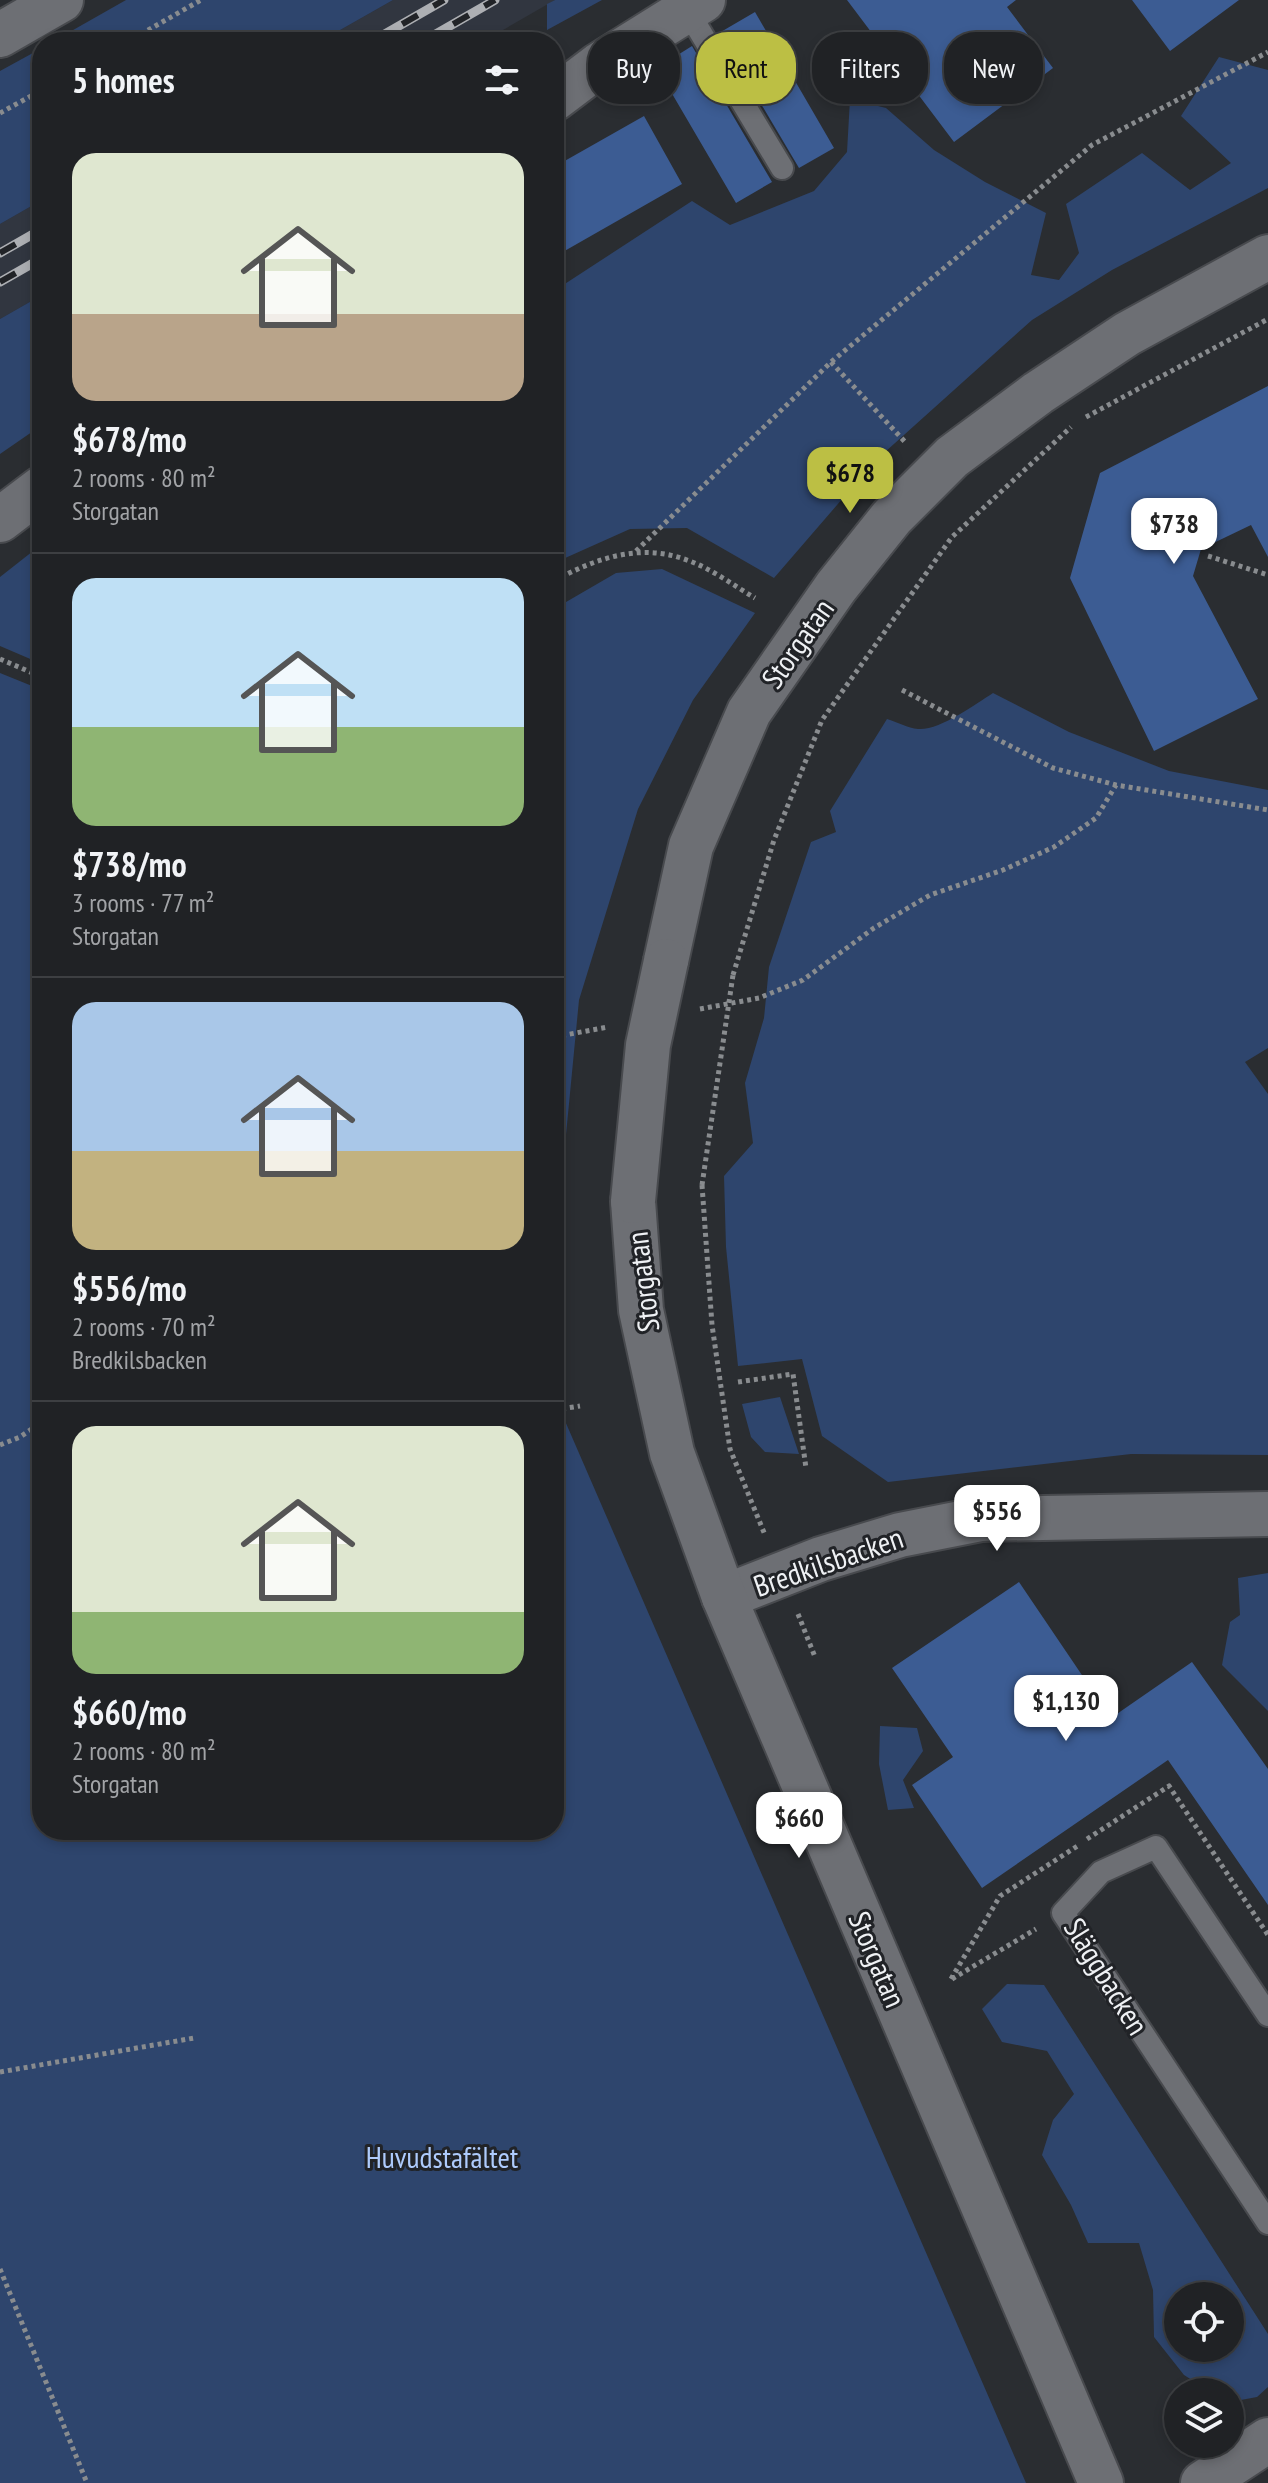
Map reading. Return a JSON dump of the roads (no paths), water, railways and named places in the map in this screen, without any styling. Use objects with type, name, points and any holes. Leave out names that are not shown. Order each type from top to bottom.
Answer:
[{"type":"street","points":[[0,35],[61,0]]},
{"type":"street","points":[[564,91],[599,65],[695,5]]},
{"type":"street","name":"Storgatan","points":[[1101,2483],[724,1597],[672,1453],[641,1310],[633,1201],[648,1045],[691,846],[749,712],[836,587],[892,517],[952,457],[1038,393],[1127,334],[1268,257]]},
{"type":"street","points":[[0,520],[32,496]]},
{"type":"street","name":"Bredkilsbacken","points":[[724,1597],[821,1559],[900,1535],[981,1519],[1268,1514]]},
{"type":"street","points":[[1203,2483],[1268,2440]]},
{"type":"lane","points":[[695,5],[782,168]]},
{"type":"lane","name":"Släggbacken","points":[[1268,2015],[1156,1847],[1101,1872],[1063,1913],[1268,2223]]},
{"type":"railway","points":[[388,32],[444,0]]},
{"type":"railway","points":[[439,32],[495,0]]},
{"type":"railway","points":[[0,253],[32,235]]},
{"type":"railway","points":[[0,282],[32,264]]},
{"type":"park label","name":"Huvudstafältet","points":[[442,2156]]}]
